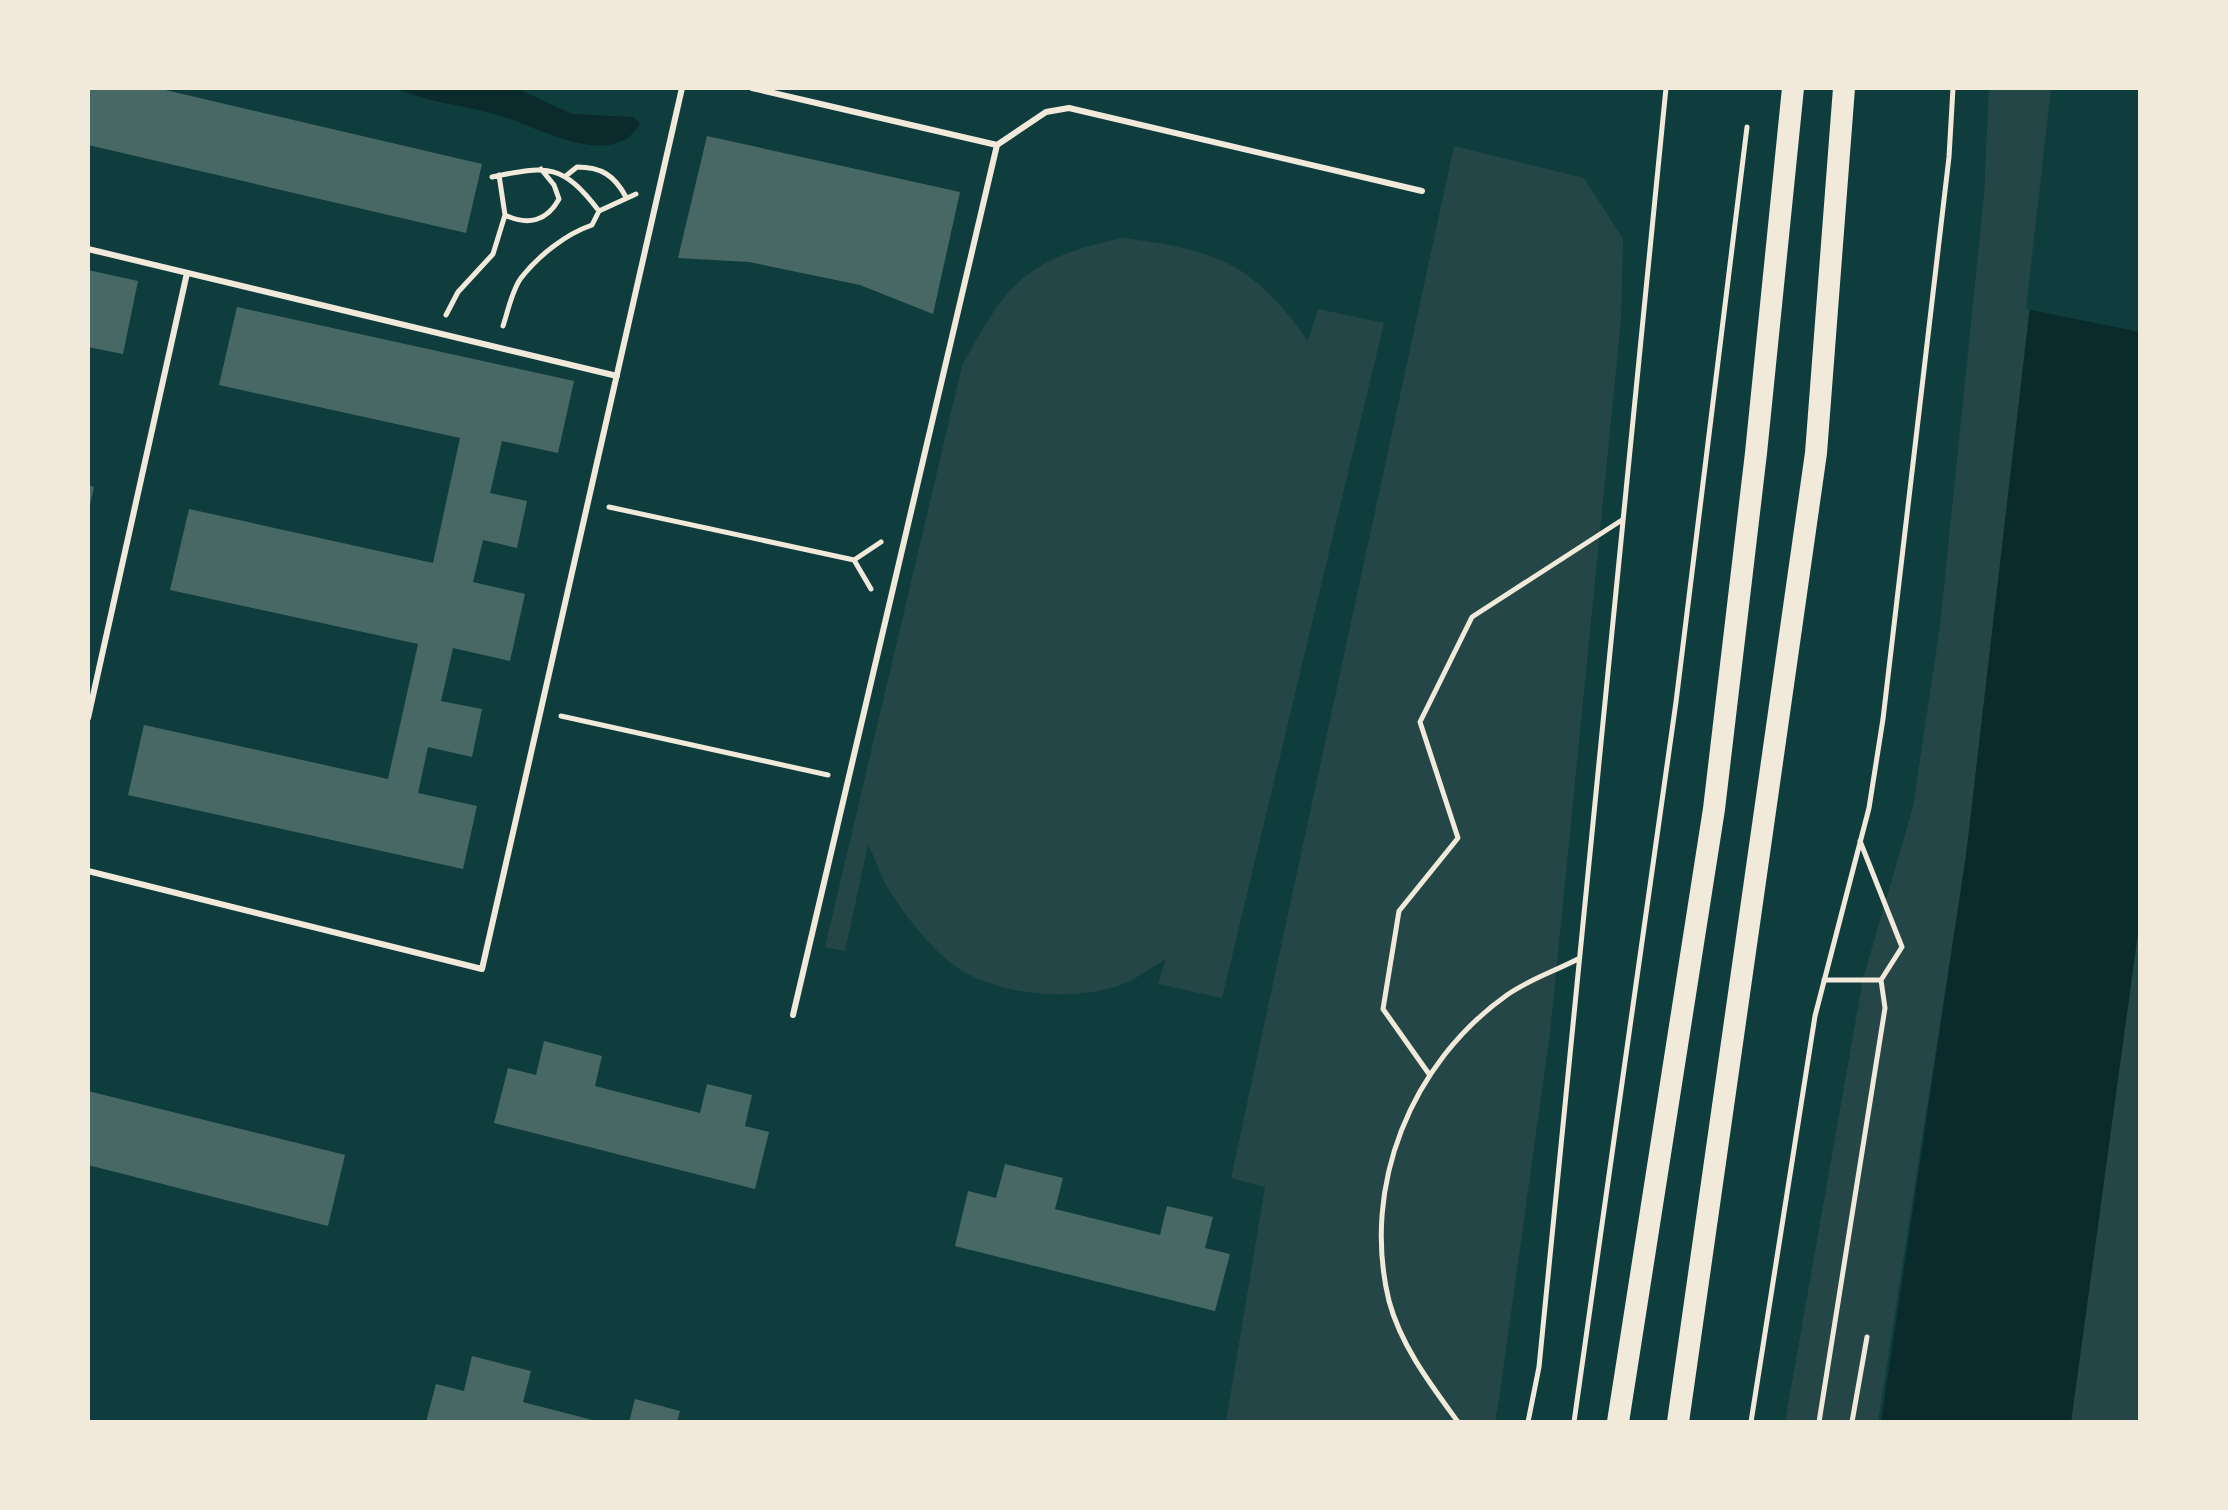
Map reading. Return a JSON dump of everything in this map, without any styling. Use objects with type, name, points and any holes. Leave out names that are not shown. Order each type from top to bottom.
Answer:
[{"type":"highway","points":[[1618,1422],[1714,809],[1756,453],[1793,88]]},
{"type":"highway","points":[[1678,1422],[1816,453],[1844,88]]},
{"type":"lane","points":[[88,871],[482,969],[682,88]]},
{"type":"lane","points":[[752,88],[997,145]]},
{"type":"lane","points":[[793,1015],[997,145],[1046,112],[1069,108],[1422,191]]},
{"type":"lane","points":[[88,249],[617,376]]},
{"type":"lane","points":[[88,718],[187,273]]},
{"type":"path","points":[[1528,1422],[1539,1367],[1666,88]]},
{"type":"path","points":[[1751,1422],[1823,980],[1869,808],[1883,719],[1949,157],[1953,88]]},
{"type":"path","points":[[1574,1422],[1674,718],[1747,127]]},
{"type":"path","points":[[567,175],[577,167],[592,167],[616,180],[626,197]]},
{"type":"path","points":[[505,215],[531,222],[551,213],[559,199],[554,185],[541,169]]},
{"type":"path","points":[[440,333],[458,292],[493,254],[505,215],[496,176],[541,169],[567,175],[599,211]]},
{"type":"path","points":[[498,347],[519,280],[571,232],[592,225],[599,211],[626,197],[660,186]]},
{"type":"path","points":[[588,503],[854,560]]},
{"type":"path","points":[[1429,1074],[1383,1009],[1399,911],[1458,838],[1420,722],[1472,617],[1622,519]]},
{"type":"path","points":[[540,711],[849,780]]},
{"type":"path","points":[[1819,1422],[1885,1008],[1881,980],[1902,947],[1859,840]]},
{"type":"path","points":[[1458,1422],[1414,1361],[1389,1302],[1381,1238],[1385,1175],[1407,1114],[1429,1074],[1466,1029],[1509,994],[1578,959]]},
{"type":"path","points":[[1823,980],[1881,980]]},
{"type":"path","points":[[1852,1422],[1867,1337]]},
{"type":"shaded area","points":[[396,88],[516,88],[572,114],[634,117],[640,124],[627,138],[611,144],[593,145],[573,142],[498,115]]},
{"type":"shaded area","points":[[1989,88],[2055,88],[1966,856],[1878,1422],[1785,1422],[1863,979],[1913,807],[1940,626],[1984,196]]},
{"type":"shaded area","points":[[2140,88],[2140,918],[2071,1422],[1881,1422],[1966,856],[2054,103]]},
{"type":"shaded area","points":[[1454,146],[1584,178],[1623,239],[1621,320],[1550,1033],[1495,1422],[1226,1422],[1265,1187],[1231,1178]]},
{"type":"shaded area","points":[[1123,238],[1184,248],[1230,265],[1269,294],[1308,341],[1318,309],[1384,323],[1222,998],[1158,984],[1166,959],[1123,984],[1083,993],[1016,990],[975,977],[948,961],[920,932],[889,890],[868,845],[845,951],[825,947],[962,366],[993,313],[1023,278],[1064,255]]},
{"type":"shaded area","points":[[2140,918],[2140,1422],[2071,1422]]},
{"type":"pier","points":[[2051,88],[2140,88],[2140,332],[2026,309]]},
{"type":"building","points":[[88,88],[157,88],[482,164],[466,233],[88,145]]},
{"type":"building","points":[[707,136],[960,192],[933,314],[860,285],[749,262],[678,258]]},
{"type":"building","points":[[88,270],[138,281],[123,354],[88,347]]},
{"type":"building","points":[[237,307],[574,381],[558,453],[502,441],[490,493],[527,501],[517,548],[483,540],[473,582],[525,594],[510,661],[453,648],[441,701],[482,709],[472,757],[428,747],[418,793],[477,806],[463,869],[128,795],[144,725],[388,779],[418,644],[170,590],[189,509],[433,563],[460,438],[219,385]]},
{"type":"building","points":[[88,485],[94,487],[89,509],[88,509]]},
{"type":"building","points":[[544,1041],[602,1056],[595,1086],[700,1113],[707,1084],[752,1095],[745,1126],[769,1132],[755,1189],[494,1123],[508,1068],[536,1075]]},
{"type":"building","points":[[88,1091],[345,1155],[328,1226],[88,1165]]},
{"type":"building","points":[[1005,1164],[1063,1178],[1055,1209],[1160,1235],[1167,1206],[1213,1217],[1205,1248],[1230,1254],[1215,1311],[955,1246],[968,1191],[996,1198]]},
{"type":"building","points":[[472,1356],[531,1371],[523,1402],[600,1422],[426,1422],[436,1384],[464,1391]]},
{"type":"building","points":[[635,1399],[680,1411],[677,1422],[629,1422]]}]
